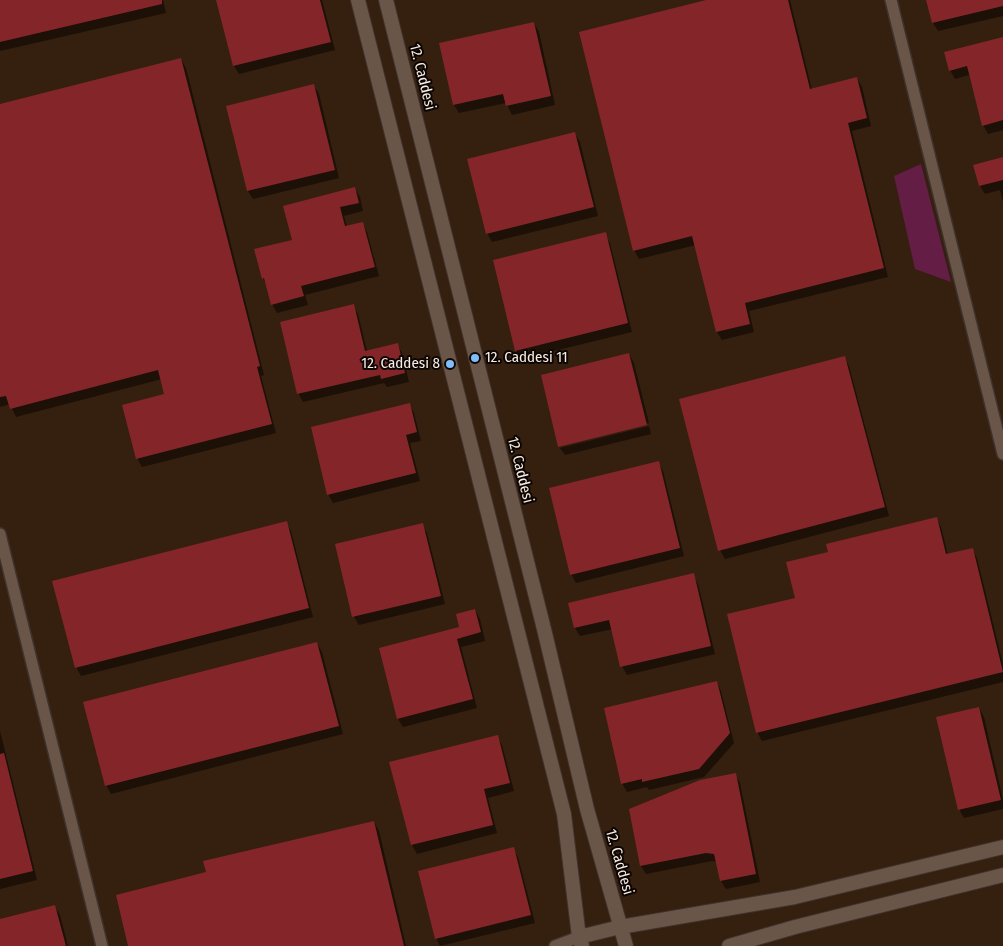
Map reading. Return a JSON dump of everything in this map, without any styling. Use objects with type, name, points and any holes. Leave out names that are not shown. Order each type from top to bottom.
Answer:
[{"type":"street","points":[[358,0],[564,814],[580,941]]},
{"type":"street","name":"12. Caddesi","points":[[386,0],[587,809],[626,946]]},
{"type":"street","points":[[891,0],[1003,454]]},
{"type":"street","points":[[0,534],[102,946]]},
{"type":"street","points":[[555,946],[580,941],[620,927],[795,897],[1003,847]]},
{"type":"street","points":[[729,946],[795,927],[1003,875]]},
{"type":"shaded area","points":[[0,0],[1003,0],[1003,946],[0,946]]},
{"type":"shaded area","points":[[921,164],[951,282],[915,269],[894,176]]},
{"type":"building","points":[[0,0],[162,0],[162,4],[0,42]]},
{"type":"building","points":[[216,0],[320,0],[331,42],[233,66]]},
{"type":"building","points":[[706,0],[788,0],[810,89],[857,77],[867,118],[848,123],[884,268],[745,303],[750,324],[716,332],[692,236],[633,251],[579,32]]},
{"type":"building","points":[[926,0],[1003,0],[1003,6],[932,23]]},
{"type":"building","points":[[534,22],[551,96],[506,106],[503,94],[453,105],[439,43]]},
{"type":"building","points":[[1003,37],[1003,120],[982,126],[967,66],[949,71],[944,52]]},
{"type":"building","points":[[181,58],[260,366],[257,367],[272,424],[136,459],[122,405],[164,394],[158,370],[10,409],[6,396],[0,397],[0,104]]},
{"type":"building","points":[[314,84],[335,170],[247,191],[226,106]]},
{"type":"building","points":[[575,132],[594,207],[486,234],[467,159]]},
{"type":"building","points":[[1003,157],[1003,180],[979,186],[973,165]]},
{"type":"building","points":[[355,187],[359,203],[340,207],[345,226],[363,222],[375,267],[301,286],[304,296],[271,305],[254,249],[292,240],[283,206]]},
{"type":"building","points":[[606,232],[628,323],[515,351],[493,260]]},
{"type":"building","points":[[354,304],[365,351],[398,343],[405,373],[381,379],[380,375],[297,394],[280,322]]},
{"type":"building","points":[[629,353],[647,425],[558,447],[541,375]]},
{"type":"building","points":[[845,356],[885,507],[718,551],[679,399]]},
{"type":"building","points":[[410,403],[417,432],[406,435],[416,473],[327,495],[311,427]]},
{"type":"building","points":[[659,461],[680,548],[570,575],[549,488]]},
{"type":"building","points":[[937,517],[946,554],[973,548],[1003,672],[756,733],[727,614],[795,598],[786,562],[828,552],[826,544]]},
{"type":"building","points":[[287,521],[309,608],[75,668],[52,581]]},
{"type":"building","points":[[423,523],[441,596],[352,617],[335,544]]},
{"type":"building","points":[[694,573],[711,646],[620,667],[609,620],[574,628],[568,603]]},
{"type":"building","points":[[475,609],[481,632],[457,639],[473,699],[397,719],[379,648],[459,627],[456,614]]},
{"type":"building","points":[[317,642],[339,726],[105,786],[83,702]]},
{"type":"building","points":[[717,681],[730,733],[699,769],[642,782],[642,779],[621,784],[604,708]]},
{"type":"building","points":[[979,707],[1001,800],[958,810],[936,717]]},
{"type":"building","points":[[498,735],[510,783],[484,789],[493,825],[411,845],[389,762]]},
{"type":"building","points":[[4,753],[33,871],[0,879],[0,754]]},
{"type":"building","points":[[736,773],[756,874],[720,881],[714,854],[706,853],[640,866],[629,809],[700,780]]},
{"type":"building","points":[[374,821],[404,946],[128,946],[116,895],[206,872],[203,861]]},
{"type":"building","points":[[514,847],[531,915],[435,939],[418,871]]},
{"type":"building","points":[[55,905],[66,946],[0,946],[0,919]]},
{"type":"place","name":"12. Caddesi 11","points":[[475,358]]},
{"type":"place","name":"12. Caddesi 8","points":[[450,364]]}]
